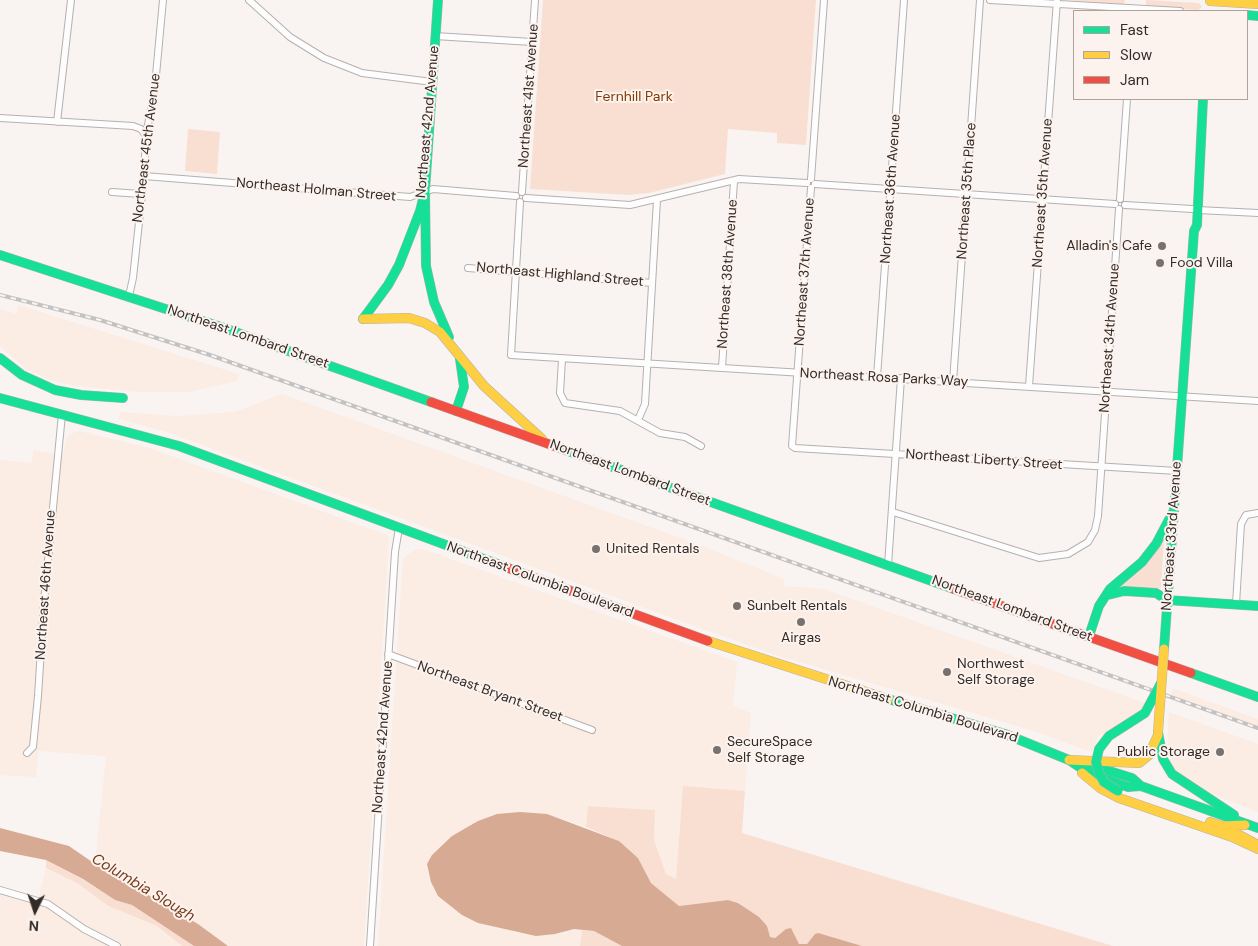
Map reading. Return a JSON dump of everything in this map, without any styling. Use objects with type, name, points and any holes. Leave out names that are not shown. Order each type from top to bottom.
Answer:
[{"type":"main road","name":"Northeast 42nd Avenue","points":[[438,0],[425,191],[409,242],[395,274],[363,319],[392,316],[418,320],[440,332],[453,346]]},
{"type":"main road","points":[[1210,0],[1258,4]]},
{"type":"main road","name":"Northeast 33rd Avenue","points":[[1069,760],[1086,758],[1131,764],[1141,762],[1149,755],[1158,732],[1194,231],[1197,225],[1195,209],[1203,100]]},
{"type":"main road","points":[[425,191],[424,242],[426,266],[434,302],[460,360],[464,377],[463,392],[456,411]]},
{"type":"main road","name":"Northeast Lombard Street","points":[[0,255],[129,296],[1258,697]]},
{"type":"main road","points":[[453,346],[484,386],[512,414],[548,444]]},
{"type":"main road","points":[[0,358],[22,375],[55,390],[80,396],[123,398]]},
{"type":"main road","name":"Northeast Columbia Boulevard","points":[[0,398],[165,442],[722,647],[1005,734],[1079,765],[1093,765],[1132,778],[1141,786],[1258,828]]},
{"type":"main road","points":[[1089,636],[1099,606],[1108,595],[1110,589],[1137,568],[1149,554],[1173,512]]},
{"type":"main road","points":[[1108,595],[1124,591],[1138,592],[1156,594],[1167,600],[1258,606]]},
{"type":"main road","points":[[1161,683],[1152,703],[1145,712],[1109,736],[1101,745],[1096,758],[1099,773],[1109,786],[1222,826],[1258,845]]},
{"type":"main road","points":[[1158,732],[1163,759],[1177,778],[1247,824]]},
{"type":"main road","points":[[1069,760],[1087,778],[1111,794],[1232,836],[1258,849]]},
{"type":"main road","points":[[1222,826],[1247,824]]},
{"type":"street","points":[[57,122],[71,0]]},
{"type":"street","name":"Northeast 45th Avenue","points":[[129,296],[133,278],[144,176],[146,136],[155,86],[163,0]]},
{"type":"street","points":[[249,0],[290,37],[328,60],[375,75],[432,82]]},
{"type":"street","name":"Northeast 41st Avenue","points":[[511,355],[535,0]]},
{"type":"street","name":"Northeast 37th Avenue","points":[[792,446],[824,0]]},
{"type":"street","name":"Northeast 36th Avenue","points":[[877,377],[904,0]]},
{"type":"street","name":"Northeast 35th Place","points":[[954,382],[980,0]]},
{"type":"street","points":[[990,0],[1057,2],[1133,10],[1137,0]]},
{"type":"street","points":[[1203,0],[1210,0]]},
{"type":"street","name":"Northeast 35th Avenue","points":[[1029,386],[1057,2]]},
{"type":"street","points":[[435,36],[532,42]]},
{"type":"street","name":"Northeast 34th Avenue","points":[[893,512],[1022,554],[1045,558],[1061,556],[1082,547],[1095,530],[1127,100]]},
{"type":"street","points":[[0,118],[133,126],[140,129],[146,136]]},
{"type":"street","name":"Northeast Holman Street","points":[[144,176],[410,197],[433,189],[621,205],[657,200],[749,179],[1258,213]]},
{"type":"street","name":"Northeast 38th Avenue","points":[[722,368],[734,181]]},
{"type":"street","points":[[112,192],[141,194]]},
{"type":"street","points":[[638,420],[644,410],[648,364],[657,200]]},
{"type":"street","name":"Northeast Highland Street","points":[[468,268],[652,283]]},
{"type":"street","name":"Northeast Rosa Parks Way","points":[[511,355],[1258,401]]},
{"type":"street","points":[[562,358],[560,393],[565,403],[620,411],[660,433],[685,437],[701,446]]},
{"type":"street","points":[[888,565],[893,512],[900,378]]},
{"type":"street","name":"Northeast 46th Avenue","points":[[27,753],[32,747],[38,696],[44,602],[62,414]]},
{"type":"street","name":"Northeast Liberty Street","points":[[792,446],[796,448],[1177,471]]},
{"type":"street","points":[[1236,604],[1241,524],[1246,515],[1258,513]]},
{"type":"street","name":"Northeast 42nd Avenue","points":[[370,946],[396,538],[399,528]]},
{"type":"street","name":"Northeast Bryant Street","points":[[388,654],[592,730]]},
{"type":"street","points":[[0,890],[48,904],[84,929],[117,946]]},
{"type":"shaded area","points":[[18,305],[239,374],[237,381],[188,392],[140,392],[75,386],[48,379],[27,370],[0,346],[0,309],[17,314]]},
{"type":"shaded area","points":[[282,394],[697,544],[784,579],[784,586],[824,589],[1145,703],[1142,709],[1098,737],[1092,751],[1085,750],[1034,731],[779,656],[167,432],[119,419],[120,412],[178,416],[235,412]]},
{"type":"shaded area","points":[[79,431],[150,448],[387,535],[389,538],[364,946],[228,946],[198,924],[95,864],[106,756],[38,751],[36,777],[0,775],[0,460],[32,463],[33,450],[63,455],[67,438],[70,434]]},
{"type":"shaded area","points":[[416,549],[423,549],[737,662],[733,706],[751,713],[745,791],[683,787],[676,879],[666,874],[654,840],[655,810],[588,806],[586,827],[547,814],[491,926],[501,926],[517,933],[555,934],[574,929],[582,930],[580,946],[378,946],[403,558]]},
{"type":"shaded area","points":[[1172,688],[1258,719],[1258,730],[1171,699]]},
{"type":"shaded area","name":"Public Storage","points":[[1169,712],[1258,744],[1258,812],[1210,795],[1175,771],[1169,760],[1173,757],[1174,750],[1167,746]]},
{"type":"shaded area","points":[[520,812],[547,814],[619,841],[638,858],[651,883],[679,906],[728,900],[738,903],[759,917],[767,926],[770,937],[775,938],[786,929],[791,928],[799,944],[807,944],[818,933],[862,946],[622,946],[594,931],[574,929],[536,936],[478,923],[462,915],[438,896],[431,882],[427,864],[432,855],[452,836],[478,821],[497,814]]},
{"type":"shaded area","points":[[0,828],[69,846],[95,864],[198,924],[228,946],[194,946],[132,905],[115,900],[83,879],[46,860],[0,851]]},
{"type":"shaded area","points":[[46,868],[77,883],[108,906],[157,926],[182,946],[0,946],[0,895],[37,905]]},
{"type":"green space","name":"Fernhill Park","points":[[543,0],[816,0],[806,145],[777,143],[777,133],[728,129],[725,174],[649,193],[628,195],[530,189]]},
{"type":"green space","points":[[1067,0],[1125,0],[1125,1],[1123,5]]},
{"type":"green space","points":[[1146,0],[1199,3],[1202,7],[1198,10],[1146,7]]},
{"type":"green space","points":[[188,129],[220,132],[217,174],[185,171]]},
{"type":"green space","points":[[1164,539],[1161,588],[1114,591]]},
{"type":"green space","points":[[683,786],[745,791],[742,833],[1113,946],[862,946],[812,938],[807,944],[799,944],[795,940],[795,935],[781,933],[775,938],[770,937],[739,903],[728,900],[679,906],[651,883],[638,858],[619,841],[586,827],[588,806],[655,810],[654,840],[666,874],[676,879]]},
{"type":"green space","points":[[46,860],[82,879],[115,900],[132,905],[194,946],[182,946],[157,926],[108,906],[77,883],[46,868]]},
{"type":"green space","points":[[582,930],[594,931],[622,946],[580,946]]},
{"type":"railway","points":[[0,295],[100,320],[210,355],[1258,728]]},
{"type":"traffic: fast","points":[[363,319],[388,285],[399,265],[420,211],[425,191],[438,0]]},
{"type":"traffic: fast","points":[[1248,15],[1258,16]]},
{"type":"traffic: fast","points":[[1164,649],[1194,231],[1197,225],[1203,100]]},
{"type":"traffic: fast","points":[[425,191],[426,266],[434,302],[449,337]]},
{"type":"traffic: fast","points":[[0,255],[224,328],[431,402]]},
{"type":"traffic: fast","points":[[0,358],[22,375],[55,390],[81,395],[123,398]]},
{"type":"traffic: fast","points":[[456,411],[464,387],[460,359]]},
{"type":"traffic: fast","points":[[0,398],[179,446],[508,568]]},
{"type":"traffic: fast","points":[[557,447],[954,589]]},
{"type":"traffic: fast","points":[[1089,636],[1099,606],[1110,589],[1142,562],[1156,544],[1173,512]]},
{"type":"traffic: fast","points":[[1108,595],[1124,591],[1156,593],[1167,600]]},
{"type":"traffic: fast","points":[[1167,600],[1258,606]]},
{"type":"traffic: fast","points":[[1191,673],[1258,697]]},
{"type":"traffic: fast","points":[[1118,791],[1104,782],[1099,773],[1096,762],[1099,749],[1109,736],[1145,713],[1161,683]]},
{"type":"traffic: fast","points":[[888,699],[1005,734],[1069,760],[1090,774],[1128,787],[1141,786],[1258,828]]},
{"type":"traffic: fast","points":[[1158,732],[1163,759],[1172,774],[1234,815]]},
{"type":"traffic: fast","points":[[1090,765],[1132,778],[1141,786]]},
{"type":"traffic: slow","points":[[1210,1],[1258,4]]},
{"type":"traffic: slow","points":[[363,319],[409,318],[425,323],[440,332],[484,386],[542,439]]},
{"type":"traffic: slow","points":[[708,641],[888,699]]},
{"type":"traffic: slow","points":[[1158,732],[1164,649]]},
{"type":"traffic: slow","points":[[1069,760],[1139,763],[1149,755],[1158,735]]},
{"type":"traffic: slow","points":[[1082,773],[1100,788],[1119,798],[1232,837],[1258,849]]},
{"type":"traffic: slow","points":[[1210,822],[1222,826],[1245,825]]},
{"type":"traffic: slow","points":[[1222,826],[1258,845]]},
{"type":"traffic: jam","points":[[431,402],[557,447]]},
{"type":"traffic: jam","points":[[508,568],[708,641]]},
{"type":"traffic: jam","points":[[954,589],[1191,673]]},
{"type":"place","name":"Alladin's Cafe","points":[[1162,246]]},
{"type":"place","name":"Food Villa","points":[[1160,263]]},
{"type":"place","name":"United Rentals","points":[[596,549]]},
{"type":"place","name":"Sunbelt Rentals","points":[[737,606]]},
{"type":"place","name":"Airgas","points":[[801,622]]},
{"type":"place","name":"Northwest Self Storage","points":[[947,672]]},
{"type":"place","name":"SecureSpace Self Storage","points":[[717,750]]},
{"type":"place","name":"Public Storage","points":[[1220,752]]},
{"type":"water label","name":"Columbia Slough","points":[[143,888]]}]
